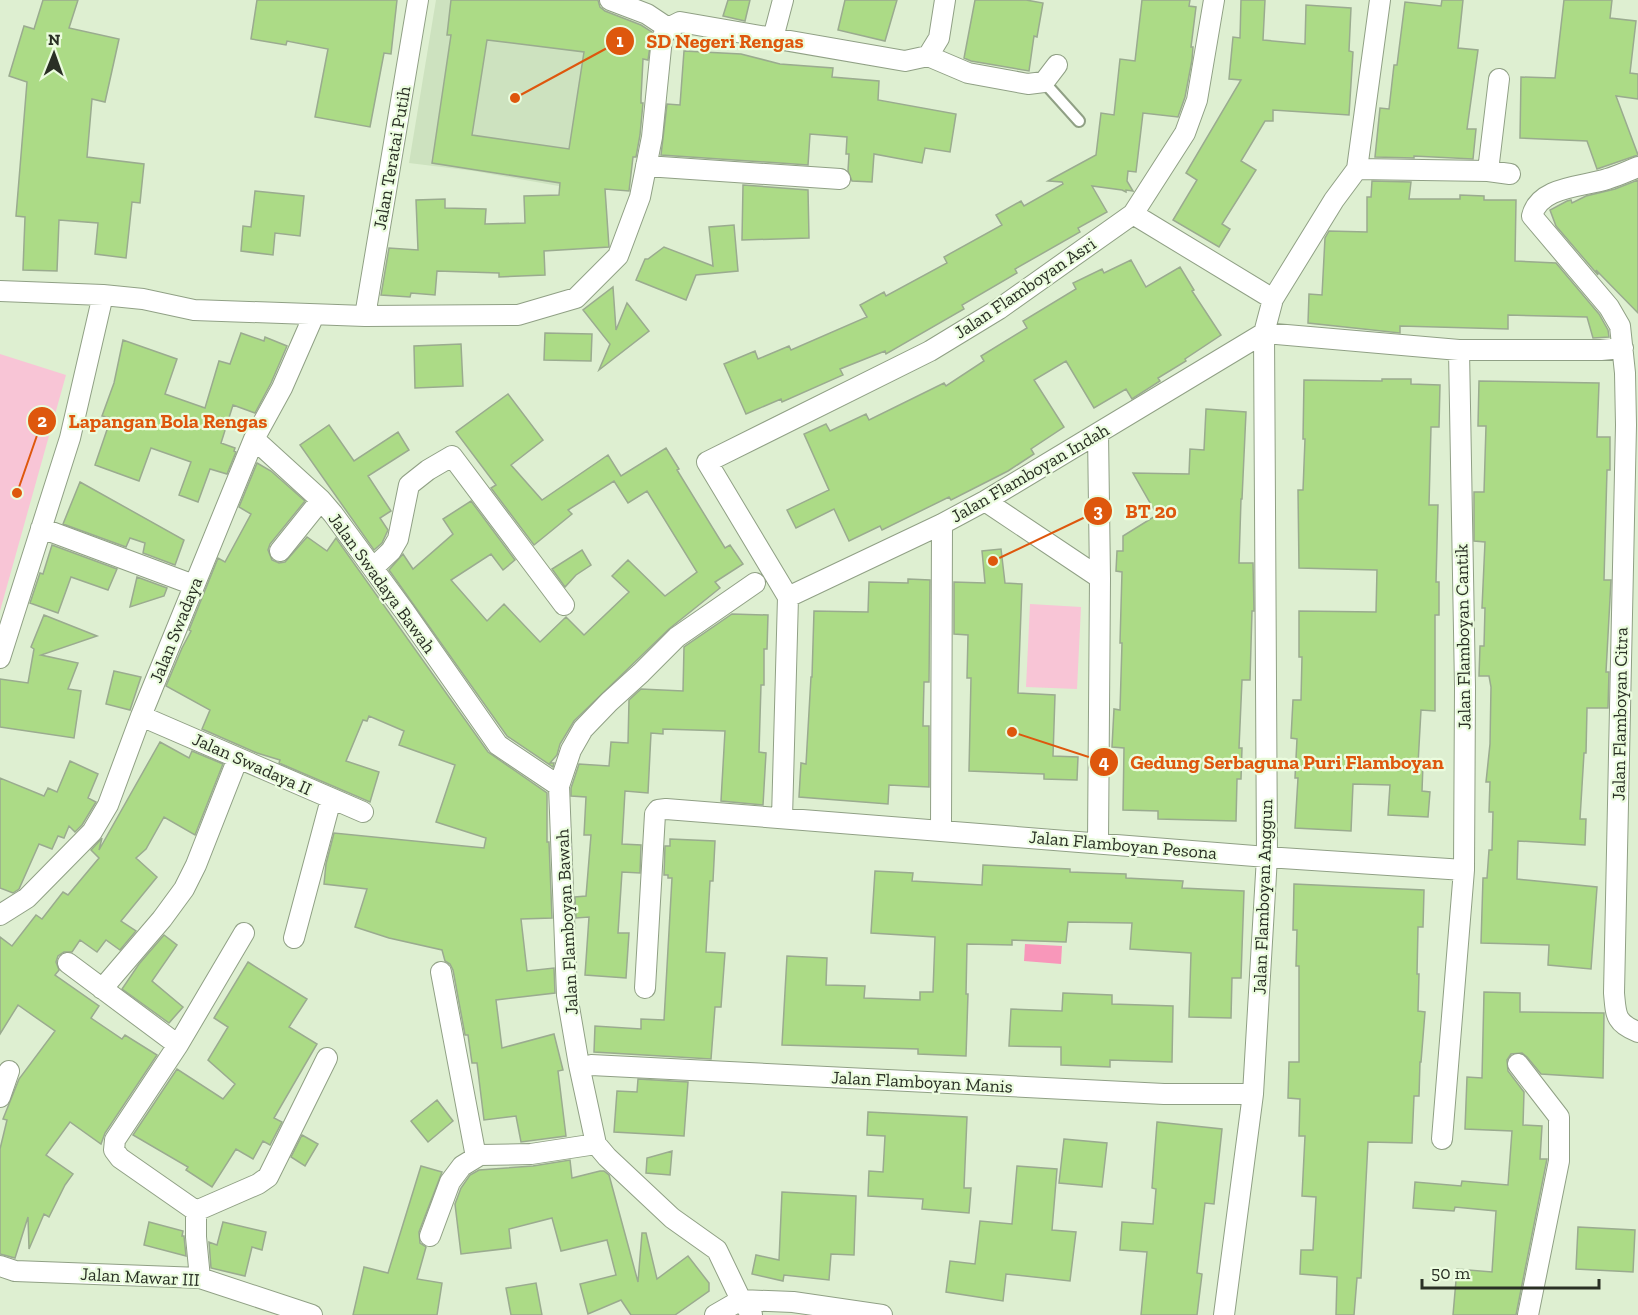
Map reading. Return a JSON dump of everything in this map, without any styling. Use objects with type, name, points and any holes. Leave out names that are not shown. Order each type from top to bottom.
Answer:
[{"type":"street","name":"Jalan Teratai Putih","points":[[365,316],[418,0]]},
{"type":"street","points":[[610,0],[647,14],[668,28]]},
{"type":"street","points":[[773,38],[783,0]]},
{"type":"street","points":[[928,56],[939,38],[945,0]]},
{"type":"street","name":"Jalan Flamboyan Asri","points":[[788,597],[707,462],[930,351],[999,309],[1132,214],[1185,133],[1197,100],[1214,0]]},
{"type":"street","points":[[1380,0],[1357,169],[1488,171],[1510,174]]},
{"type":"street","points":[[0,291],[103,295],[143,299],[194,310],[365,316],[518,315],[576,298],[618,256],[640,197],[651,137],[662,38],[668,28],[680,22],[905,61],[928,56],[968,74],[1028,84],[1044,82],[1057,65]]},
{"type":"street","points":[[1488,171],[1499,79]]},
{"type":"street","points":[[645,166],[840,179]]},
{"type":"street","name":"Jalan Flamboyan Citra","points":[[1638,167],[1606,180],[1586,183],[1549,194],[1534,206],[1532,216],[1609,308],[1620,326],[1623,348],[1632,425],[1614,993],[1618,1019],[1626,1027],[1638,1032]]},
{"type":"street","name":"Jalan Flamboyan Anggun","points":[[1224,1315],[1253,1094],[1267,857],[1264,333],[1273,299],[1357,169]]},
{"type":"street","points":[[1132,214],[1273,299]]},
{"type":"street","points":[[0,658],[70,438],[103,295]]},
{"type":"street","name":"Jalan Swadaya","points":[[0,915],[27,898],[92,832],[108,805],[141,716],[254,439],[282,388],[314,315]]},
{"type":"street","points":[[1264,333],[1459,350],[1623,348]]},
{"type":"street","name":"Jalan Flamboyan Indah","points":[[788,597],[942,525],[1264,333]]},
{"type":"street","name":"Jalan Flamboyan Cantik","points":[[1442,1139],[1464,870],[1465,687],[1459,350]]},
{"type":"street","points":[[1098,433],[1100,578],[1098,843]]},
{"type":"street","name":"Jalan Swadaya Bawah","points":[[254,439],[321,500],[405,612],[498,745],[559,786]]},
{"type":"street","points":[[373,568],[391,551],[398,539],[409,485],[428,470],[452,456],[564,605]]},
{"type":"street","name":"Jalan Swadaya Bawah","points":[[280,551],[321,500]]},
{"type":"street","points":[[985,501],[1100,578]]},
{"type":"street","points":[[941,830],[942,525]]},
{"type":"street","points":[[42,528],[194,585]]},
{"type":"street","name":"Jalan Flamboyan Bawah","points":[[596,1144],[567,994],[559,786],[571,750],[583,729],[609,702],[676,637],[755,583]]},
{"type":"street","points":[[782,818],[788,597]]},
{"type":"street","name":"Jalan Swadaya II","points":[[141,716],[363,813]]},
{"type":"street","points":[[102,989],[162,919],[184,889],[196,865],[238,758]]},
{"type":"street","points":[[294,938],[331,799]]},
{"type":"street","name":"Jalan Flamboyan Pesona","points":[[645,988],[655,814],[658,810],[1464,870]]},
{"type":"street","points":[[196,1211],[120,1158],[114,1150],[115,1140],[178,1045],[244,933]]},
{"type":"street","points":[[68,963],[178,1045]]},
{"type":"street","points":[[441,972],[476,1157]]},
{"type":"street","points":[[196,1211],[258,1184],[268,1177],[327,1058]]},
{"type":"street","points":[[1518,1064],[1559,1117],[1559,1161],[1528,1315]]},
{"type":"street","name":"Jalan Flamboyan Manis","points":[[591,1065],[1164,1094],[1253,1094]]},
{"type":"street","points":[[0,1097],[9,1071]]},
{"type":"street","points":[[430,1236],[450,1182],[462,1166],[476,1157],[531,1154],[596,1144],[672,1218],[717,1250],[747,1308]]},
{"type":"street","points":[[196,1211],[195,1237],[200,1278]]},
{"type":"street","name":"Jalan Mawar III","points":[[0,1266],[15,1271],[200,1278],[312,1315]]},
{"type":"street","points":[[715,1315],[793,1302],[882,1315]]},
{"type":"lane","points":[[1044,82],[1079,121]]},
{"type":"shaded area","points":[[436,0],[484,0],[623,18],[598,193],[474,171],[409,163]]},
{"type":"shaded area","points":[[0,354],[66,375],[0,611]]},
{"type":"shaded area","points":[[1030,604],[1081,607],[1077,689],[1026,687]]},
{"type":"shaded area","points":[[1025,944],[1062,946],[1061,964],[1024,961]]},
{"type":"building","points":[[43,0],[78,0],[69,28],[119,39],[105,102],[92,99],[87,157],[144,164],[140,203],[132,202],[126,258],[95,254],[98,223],[59,220],[57,271],[23,270],[25,217],[16,216],[27,82],[9,76],[24,26],[34,29]]},
{"type":"building","points":[[257,0],[397,0],[391,54],[384,53],[370,127],[315,117],[328,49],[287,41],[286,45],[251,39]]},
{"type":"building","points":[[451,0],[598,0],[600,7],[605,11],[641,25],[652,32],[648,60],[643,59],[640,135],[636,157],[633,157],[629,191],[605,189],[609,247],[544,251],[545,275],[499,277],[499,273],[437,271],[435,295],[411,293],[410,297],[381,295],[389,248],[418,250],[416,200],[445,199],[445,208],[486,209],[485,224],[525,223],[524,196],[559,195],[560,183],[432,163],[451,35],[447,35]],"holes":[[[487,40],[584,52],[569,149],[472,135]]]},
{"type":"building","points":[[728,0],[750,0],[745,21],[723,16]]},
{"type":"building","points":[[845,0],[897,0],[885,41],[838,30]]},
{"type":"building","points":[[975,0],[1026,0],[1043,3],[1037,37],[1034,36],[1029,71],[964,58]]},
{"type":"building","points":[[1142,0],[1190,0],[1189,6],[1196,7],[1191,47],[1193,47],[1192,60],[1185,97],[1178,117],[1143,113],[1136,172],[1128,171],[1127,181],[1133,191],[1126,190],[1126,192],[1092,186],[1107,212],[1078,228],[1080,232],[1015,269],[1017,273],[962,305],[964,309],[886,354],[885,351],[840,369],[843,375],[782,402],[781,399],[746,414],[724,364],[755,351],[758,359],[789,346],[791,350],[867,317],[860,305],[884,292],[886,296],[947,263],[944,257],[1002,225],[996,215],[1021,201],[1024,206],[1063,184],[1048,181],[1096,155],[1101,113],[1114,115],[1120,59],[1135,61]]},
{"type":"building","points":[[1241,0],[1265,0],[1263,40],[1305,44],[1306,5],[1351,8],[1349,51],[1353,52],[1349,115],[1273,110],[1273,121],[1265,121],[1241,161],[1256,170],[1222,224],[1230,229],[1219,247],[1173,220],[1197,180],[1186,173],[1241,80],[1229,79],[1233,37],[1240,38]]},
{"type":"building","points":[[1442,0],[1463,0],[1458,48],[1478,50],[1467,129],[1476,129],[1473,159],[1375,157],[1380,108],[1389,109],[1405,2],[1441,6]]},
{"type":"building","points":[[1564,0],[1612,0],[1610,18],[1636,21],[1630,73],[1638,74],[1638,99],[1616,96],[1638,155],[1597,169],[1587,141],[1520,138],[1521,77],[1555,78]]},
{"type":"building","points":[[684,51],[741,54],[780,64],[833,68],[832,77],[879,81],[878,100],[956,114],[950,152],[925,148],[922,163],[874,154],[872,182],[852,181],[848,171],[849,154],[846,154],[847,137],[810,134],[808,165],[661,155],[667,104],[680,105]]},
{"type":"building","points":[[1638,180],[1638,313],[1596,270],[1598,275],[1556,226],[1550,210],[1567,201],[1571,200],[1572,203],[1586,196],[1615,189]]},
{"type":"building","points":[[1372,181],[1411,182],[1409,199],[1460,199],[1460,195],[1484,196],[1484,200],[1516,200],[1515,261],[1556,263],[1599,314],[1608,330],[1609,337],[1593,338],[1587,317],[1508,315],[1508,329],[1400,326],[1400,333],[1308,323],[1309,294],[1322,295],[1325,238],[1329,231],[1367,232],[1367,197],[1371,197]]},
{"type":"building","points":[[743,185],[808,190],[809,238],[742,240]]},
{"type":"building","points":[[255,191],[304,196],[300,236],[275,233],[273,255],[241,251],[243,226],[251,227]]},
{"type":"building","points":[[734,225],[738,271],[696,275],[686,300],[636,280],[645,259],[664,247],[713,266],[709,227]]},
{"type":"building","points":[[1131,260],[1146,287],[1180,267],[1194,290],[1192,291],[1221,335],[1158,378],[1160,381],[1132,399],[1126,389],[1094,408],[1066,361],[1034,380],[1064,427],[1031,449],[1034,454],[1008,471],[951,500],[949,497],[882,530],[880,526],[849,541],[834,509],[796,528],[787,510],[829,490],[804,434],[826,424],[830,431],[866,414],[869,420],[944,383],[946,386],[984,361],[981,356],[1027,328],[1023,321],[1076,289],[1073,283],[1102,269],[1104,273]]},
{"type":"building","points":[[613,287],[616,330],[627,303],[649,331],[599,370],[610,344],[583,310]]},
{"type":"building","points":[[241,333],[264,341],[265,337],[287,346],[255,413],[233,405],[221,443],[235,448],[236,452],[227,474],[210,469],[198,502],[179,495],[191,462],[151,448],[139,481],[95,465],[111,418],[102,416],[114,383],[123,340],[177,359],[165,394],[205,408],[219,361],[230,364]]},
{"type":"building","points":[[545,333],[592,334],[591,361],[544,360]]},
{"type":"building","points":[[461,344],[463,386],[415,388],[414,346]]},
{"type":"building","points":[[1382,379],[1411,379],[1411,384],[1440,385],[1439,427],[1431,427],[1429,505],[1438,505],[1436,582],[1439,582],[1439,615],[1435,615],[1435,711],[1421,710],[1418,764],[1423,764],[1422,791],[1430,792],[1428,817],[1388,815],[1390,785],[1353,784],[1351,831],[1295,828],[1298,778],[1295,778],[1297,739],[1291,738],[1293,700],[1301,700],[1302,657],[1299,657],[1299,611],[1376,612],[1377,570],[1299,568],[1298,490],[1303,490],[1304,380],[1382,381]]},
{"type":"building","points":[[1479,381],[1599,383],[1597,437],[1610,437],[1604,580],[1611,580],[1606,672],[1609,672],[1608,708],[1587,708],[1586,753],[1584,753],[1580,819],[1586,819],[1585,845],[1518,841],[1517,879],[1597,887],[1591,969],[1548,965],[1549,945],[1481,943],[1483,878],[1487,878],[1489,850],[1492,850],[1493,812],[1489,812],[1490,782],[1486,782],[1490,744],[1491,687],[1489,676],[1479,676],[1480,646],[1484,646],[1485,608],[1482,608],[1485,542],[1474,541],[1474,492],[1484,492],[1486,426],[1478,426]]},
{"type":"building","points":[[508,394],[543,440],[511,465],[542,500],[608,455],[621,476],[666,448],[725,548],[730,545],[743,564],[715,582],[720,588],[669,629],[574,721],[560,744],[557,755],[550,763],[554,763],[553,767],[507,736],[389,570],[403,554],[413,569],[453,534],[443,519],[471,501],[515,560],[503,570],[491,554],[451,580],[487,621],[504,604],[540,642],[566,617],[584,635],[629,592],[612,576],[628,560],[665,596],[697,572],[647,491],[628,503],[614,481],[568,510],[572,514],[534,545],[491,488],[496,485],[456,432]]},
{"type":"building","points":[[1206,409],[1246,412],[1239,563],[1253,563],[1254,611],[1252,611],[1250,680],[1242,680],[1239,748],[1242,748],[1241,779],[1237,779],[1236,821],[1158,819],[1158,811],[1123,810],[1124,748],[1112,747],[1114,709],[1120,710],[1122,643],[1120,643],[1122,572],[1116,571],[1117,551],[1123,551],[1123,536],[1157,515],[1133,473],[1189,474],[1190,449],[1204,450]]},
{"type":"building","points":[[329,425],[354,461],[398,432],[409,450],[368,476],[391,511],[380,518],[388,530],[382,543],[374,550],[300,445]]},
{"type":"building","points":[[257,463],[271,471],[305,501],[270,544],[268,550],[272,560],[279,563],[285,562],[307,537],[327,551],[336,538],[488,752],[547,793],[547,842],[549,842],[552,918],[521,919],[527,971],[554,968],[555,993],[496,1000],[502,1048],[554,1034],[563,1070],[558,1071],[566,1136],[521,1142],[516,1116],[484,1120],[477,1063],[472,1063],[453,970],[445,961],[442,950],[389,938],[355,927],[367,889],[324,884],[326,864],[334,833],[484,848],[486,838],[436,822],[455,765],[399,745],[404,731],[369,716],[367,721],[363,720],[346,761],[379,772],[370,802],[279,763],[280,760],[257,753],[202,729],[210,710],[166,686],[191,631],[189,630],[218,558],[225,562],[251,514],[239,507]]},
{"type":"building","points":[[80,482],[184,540],[175,565],[143,553],[145,543],[130,538],[126,547],[63,524]]},
{"type":"building","points":[[52,545],[117,569],[108,590],[71,577],[58,613],[30,603],[40,573],[43,574]]},
{"type":"building","points":[[1001,549],[1005,583],[1022,584],[1018,693],[1055,695],[1053,756],[1078,757],[1077,780],[1044,779],[1044,774],[969,771],[971,678],[967,678],[968,635],[954,634],[954,582],[985,583],[982,551]]},
{"type":"building","points":[[582,550],[591,565],[576,575],[565,587],[552,569]]},
{"type":"building","points":[[137,577],[167,588],[164,596],[130,607]]},
{"type":"building","points":[[908,579],[930,580],[929,682],[924,682],[923,726],[929,726],[929,787],[889,785],[888,804],[799,797],[801,763],[806,764],[814,611],[868,612],[869,582],[908,583]]},
{"type":"building","points":[[732,614],[768,615],[767,649],[764,649],[764,685],[761,685],[759,752],[766,753],[763,805],[721,801],[725,731],[663,729],[663,734],[651,733],[648,793],[625,791],[622,844],[641,845],[640,873],[622,872],[618,933],[629,933],[626,978],[585,975],[589,917],[576,918],[575,897],[586,896],[591,835],[584,835],[586,797],[571,796],[571,788],[579,764],[609,766],[611,742],[628,743],[629,700],[641,689],[683,691],[684,647]]},
{"type":"building","points":[[44,615],[97,636],[41,655],[78,663],[68,689],[81,691],[74,738],[0,727],[0,679],[28,683],[34,649],[31,647]]},
{"type":"building","points":[[114,671],[141,677],[130,710],[106,704]]},
{"type":"building","points":[[160,742],[189,758],[192,751],[223,764],[195,835],[164,817],[146,849],[136,858],[157,877],[121,921],[136,931],[120,950],[106,940],[97,952],[80,940],[72,952],[64,952],[58,956],[56,962],[59,970],[55,975],[99,1006],[91,1018],[122,1039],[125,1035],[157,1055],[105,1133],[101,1144],[70,1122],[46,1155],[73,1174],[49,1217],[44,1214],[29,1249],[28,1217],[15,1258],[0,1254],[0,1149],[7,1120],[3,1119],[19,1079],[55,1031],[18,1005],[0,1034],[0,937],[12,946],[36,915],[42,919],[63,892],[68,895],[99,858],[91,850],[102,838],[99,850]]},
{"type":"building","points":[[70,761],[98,774],[88,798],[96,802],[82,825],[75,832],[69,826],[64,838],[58,836],[52,849],[39,844],[19,889],[13,893],[0,888],[0,778],[44,796],[48,788],[57,792]]},
{"type":"building","points":[[670,839],[715,841],[706,952],[725,953],[721,1007],[715,1007],[711,1059],[594,1052],[595,1026],[641,1029],[641,1019],[664,1020],[672,878],[664,875],[665,846],[670,846]]},
{"type":"building","points":[[983,865],[1126,874],[1126,878],[1183,881],[1182,888],[1244,891],[1241,978],[1232,978],[1231,1018],[1189,1017],[1191,953],[1130,949],[1132,923],[1068,922],[1066,942],[1012,940],[1012,945],[967,944],[966,1056],[918,1054],[918,1049],[782,1045],[787,956],[827,958],[826,985],[865,986],[864,998],[920,1000],[920,992],[933,992],[935,937],[871,933],[875,871],[913,873],[912,881],[982,885]]},
{"type":"building","points":[[1294,884],[1424,890],[1423,927],[1418,927],[1417,974],[1419,974],[1418,1011],[1425,1012],[1419,1096],[1414,1096],[1412,1143],[1368,1142],[1361,1278],[1357,1278],[1354,1315],[1336,1315],[1337,1277],[1300,1274],[1301,1250],[1313,1250],[1316,1197],[1302,1196],[1305,1136],[1299,1136],[1300,1099],[1288,1098],[1289,1062],[1299,1062],[1299,966],[1296,966],[1297,930],[1293,930]]},
{"type":"building","points":[[164,935],[177,945],[152,981],[183,1007],[169,1023],[122,989],[139,964]]},
{"type":"building","points":[[248,962],[307,999],[289,1027],[317,1044],[274,1118],[282,1122],[270,1145],[263,1141],[253,1159],[236,1149],[212,1187],[186,1170],[188,1167],[133,1135],[177,1069],[223,1099],[235,1084],[208,1060],[228,1027],[214,1018]]},
{"type":"building","points":[[1484,992],[1520,993],[1520,1012],[1604,1013],[1603,1078],[1541,1074],[1522,1053],[1511,1054],[1507,1060],[1508,1071],[1524,1092],[1523,1125],[1542,1126],[1540,1159],[1547,1159],[1516,1315],[1453,1315],[1457,1269],[1492,1272],[1496,1211],[1455,1207],[1454,1211],[1413,1208],[1415,1182],[1461,1186],[1462,1181],[1508,1185],[1512,1131],[1465,1129],[1467,1077],[1482,1078]]},
{"type":"building","points":[[1063,993],[1112,995],[1112,1004],[1173,1006],[1172,1062],[1110,1060],[1110,1067],[1061,1065],[1061,1047],[1009,1046],[1011,1009],[1062,1011]]},
{"type":"building","points":[[638,1079],[688,1082],[684,1136],[614,1132],[617,1091],[637,1092]]},
{"type":"building","points":[[437,1100],[453,1121],[428,1142],[411,1121]]},
{"type":"building","points":[[868,1112],[967,1117],[964,1188],[971,1188],[969,1213],[922,1209],[923,1199],[868,1196],[869,1171],[883,1172],[885,1136],[867,1135]]},
{"type":"building","points":[[1157,1122],[1222,1129],[1214,1204],[1205,1203],[1197,1273],[1202,1274],[1197,1315],[1141,1315],[1147,1252],[1120,1250],[1122,1222],[1153,1224],[1156,1189],[1152,1188]]},
{"type":"building","points":[[302,1135],[318,1144],[305,1166],[291,1157]]},
{"type":"building","points":[[1064,1139],[1107,1143],[1102,1187],[1059,1183]]},
{"type":"building","points":[[672,1151],[670,1175],[646,1173],[647,1158]]},
{"type":"building","points":[[570,1160],[572,1178],[600,1171],[609,1175],[638,1282],[642,1233],[646,1233],[657,1279],[688,1256],[709,1283],[709,1291],[675,1315],[631,1315],[621,1300],[588,1314],[580,1284],[616,1275],[607,1240],[561,1251],[552,1218],[509,1229],[511,1248],[461,1254],[455,1204],[461,1188],[470,1175],[479,1170],[533,1166]]},
{"type":"building","points":[[421,1166],[442,1172],[419,1232],[420,1243],[426,1247],[417,1279],[442,1283],[437,1315],[353,1315],[364,1267],[388,1273]]},
{"type":"building","points":[[1017,1166],[1057,1169],[1052,1230],[1076,1232],[1070,1281],[1006,1274],[1003,1301],[946,1292],[950,1261],[975,1264],[980,1221],[1012,1224]]},
{"type":"building","points":[[782,1192],[856,1196],[854,1255],[831,1254],[829,1280],[784,1275],[783,1281],[752,1274],[756,1255],[779,1260]]},
{"type":"building","points":[[149,1222],[183,1231],[186,1256],[144,1245]]},
{"type":"building","points":[[223,1222],[266,1232],[262,1250],[252,1247],[245,1276],[211,1268],[209,1242],[217,1245]]},
{"type":"building","points":[[1578,1227],[1635,1230],[1633,1272],[1576,1269]]},
{"type":"building","points":[[536,1283],[542,1315],[511,1315],[506,1288]]},
{"type":"place","name":"SD Negeri Rengas","points":[[515,98]]},
{"type":"place","name":"Lapangan Bola Rengas","points":[[17,493]]},
{"type":"place","name":"BT 20","points":[[993,561]]},
{"type":"place","name":"Gedung Serbaguna Puri Flamboyan","points":[[1012,732]]}]
